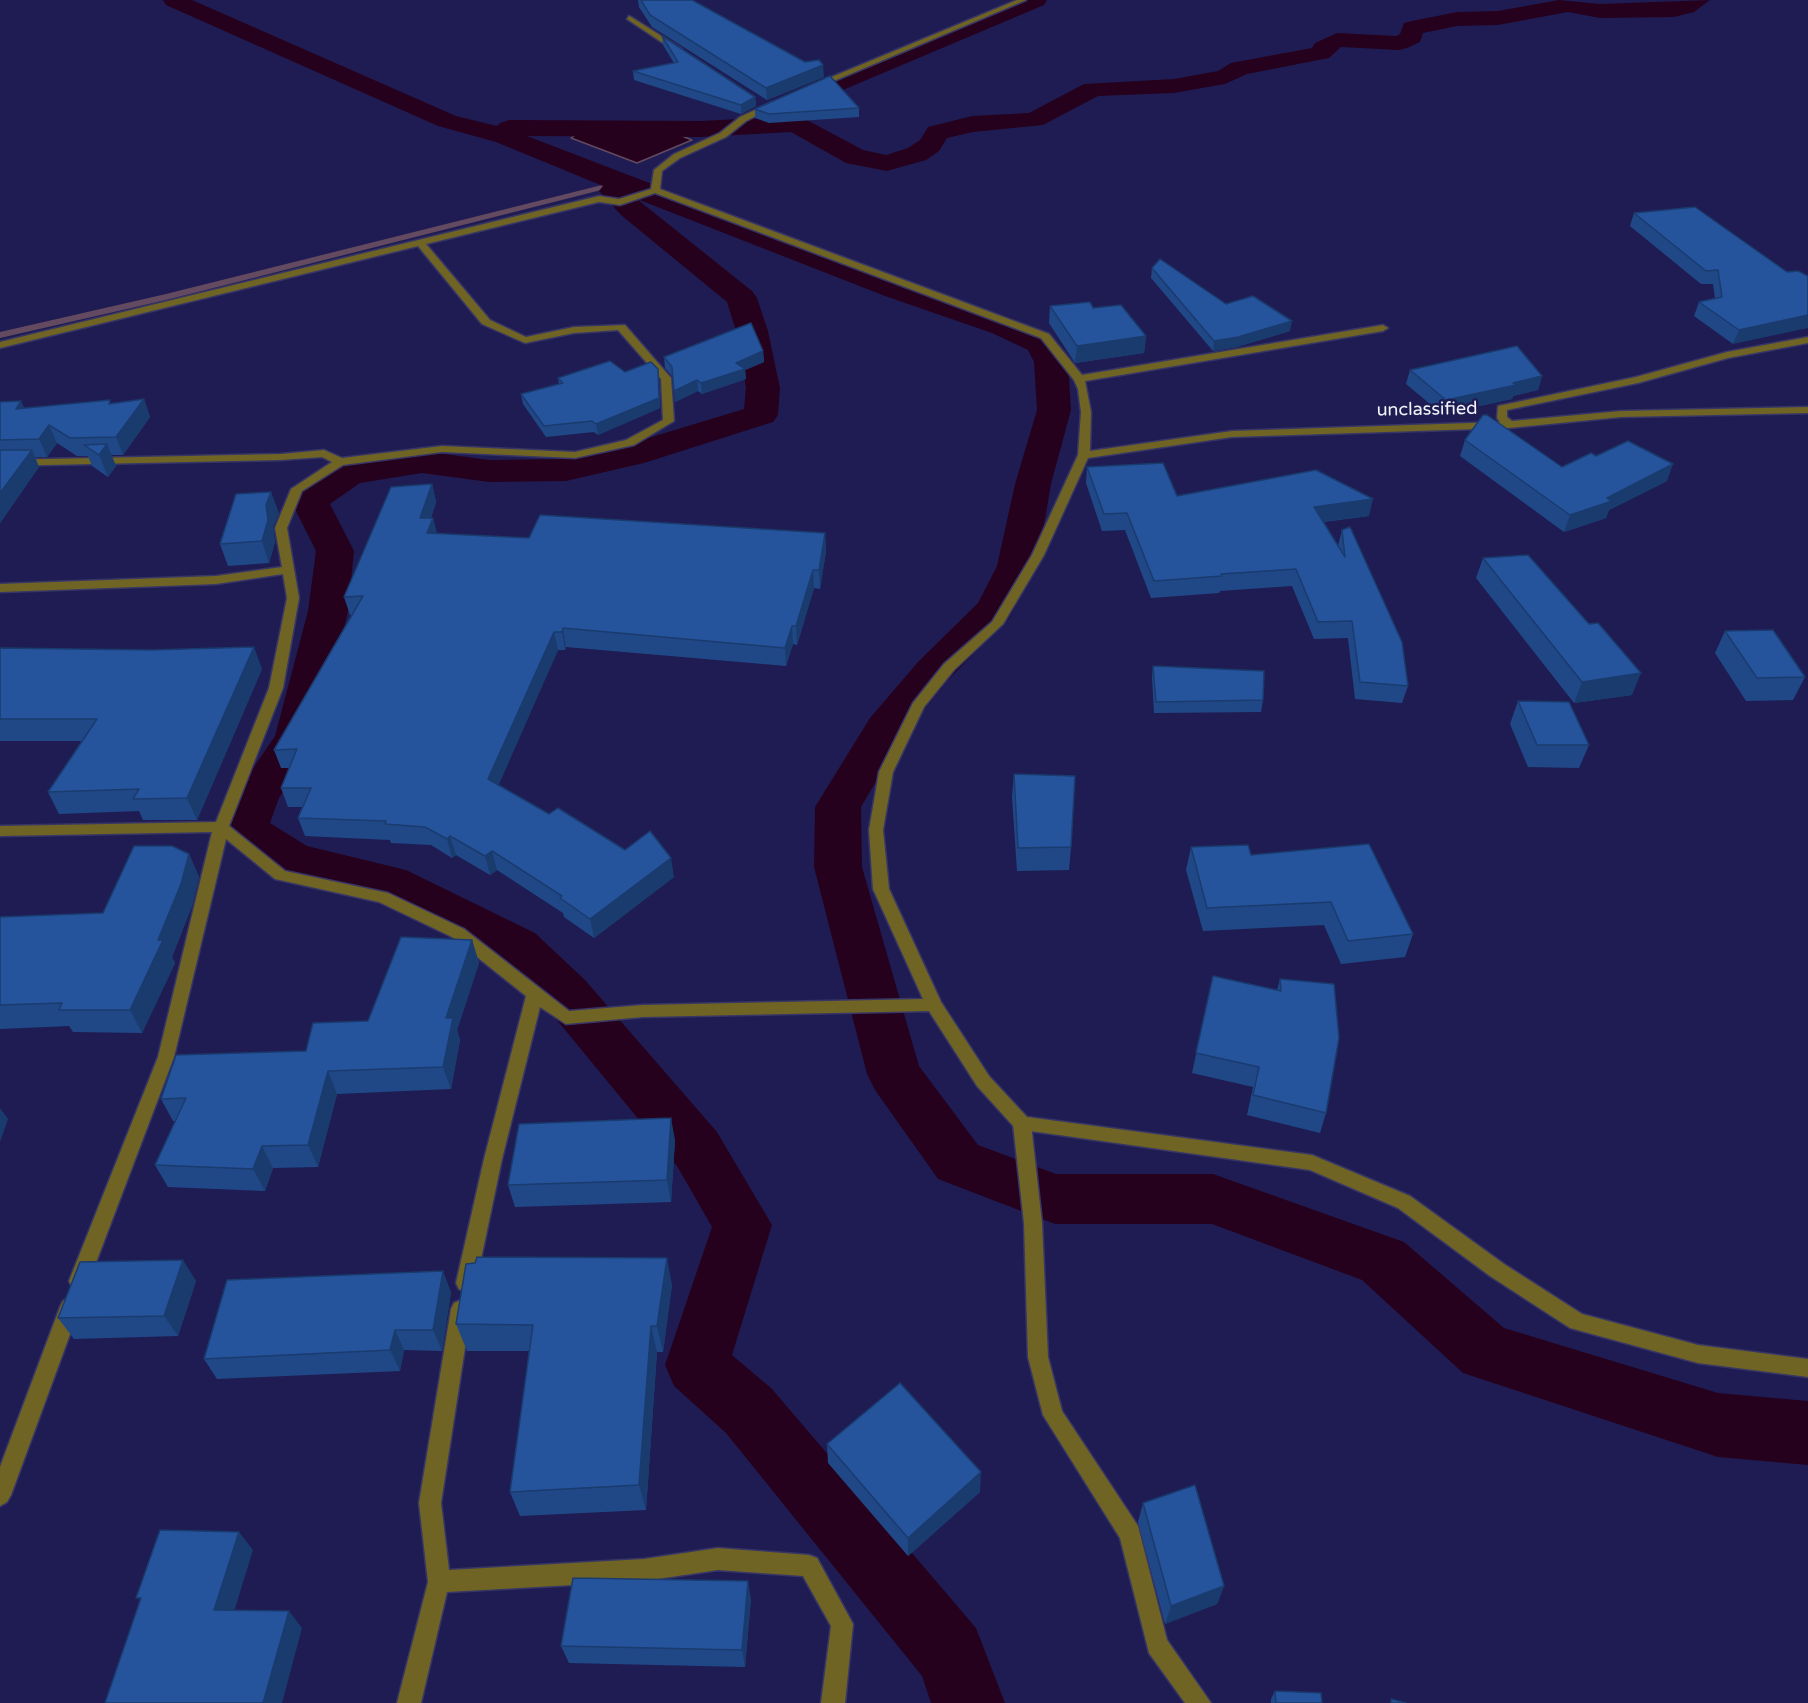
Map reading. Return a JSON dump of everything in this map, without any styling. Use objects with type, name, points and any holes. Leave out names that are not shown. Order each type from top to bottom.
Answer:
[{"type":"street","points":[[996,0],[1008,6]]},
{"type":"street","points":[[810,88],[1023,0]]},
{"type":"street","points":[[629,18],[687,56]]},
{"type":"street","points":[[756,100],[766,106]]},
{"type":"street","points":[[655,190],[658,170],[677,156],[723,135],[734,124],[777,102]]},
{"type":"street","points":[[0,345],[599,199],[620,202],[655,190],[1045,336],[1078,379],[1086,412],[1084,455],[1038,555],[997,624],[949,667],[918,706],[886,772],[876,830],[881,889],[934,1005],[983,1081],[1022,1124],[1033,1223],[1038,1358],[1053,1415],[1130,1534],[1157,1645],[1200,1703]]},
{"type":"street","points":[[0,1495],[132,1140],[166,1057],[221,827],[276,688],[293,598],[281,528],[297,489],[340,462],[441,449],[526,451],[575,455],[630,443],[669,420],[666,378],[621,327],[574,330],[525,340],[486,322],[420,243]]},
{"type":"street","points":[[1078,379],[1383,328]]},
{"type":"street","points":[[1509,425],[1502,418],[1502,408],[1638,380],[1727,355],[1808,340]]},
{"type":"street","name":"unclassified","points":[[1084,455],[1232,434],[1509,425],[1621,414],[1808,410]]},
{"type":"street","points":[[0,463],[281,457],[324,453],[340,462]]},
{"type":"street","points":[[0,588],[216,580],[288,570]]},
{"type":"street","points":[[0,831],[221,827],[280,875],[383,897],[458,933],[566,1018],[643,1011],[934,1005]]},
{"type":"street","points":[[409,1703],[439,1582],[430,1503],[464,1289],[493,1159],[535,994]]},
{"type":"street","points":[[1022,1124],[1312,1163],[1404,1203],[1497,1270],[1577,1322],[1698,1354],[1808,1368]]},
{"type":"street","points":[[439,1582],[644,1570],[718,1559],[809,1566],[842,1624],[833,1703]]},
{"type":"shaded area","points":[[579,132],[672,132],[692,140],[637,163],[571,138]]},
{"type":"building","points":[[641,0],[692,0],[805,62],[819,60],[823,65],[766,88],[650,15]]},
{"type":"building","points":[[662,36],[755,97],[741,105],[633,71],[678,62]]},
{"type":"building","points":[[830,76],[859,108],[769,114],[755,109]]},
{"type":"building","points":[[1695,207],[1787,272],[1798,271],[1808,276],[1808,315],[1739,330],[1699,302],[1722,297],[1718,270],[1706,271],[1634,213]]},
{"type":"building","points":[[1160,259],[1226,304],[1253,296],[1292,321],[1238,337],[1214,341],[1152,268]]},
{"type":"building","points":[[1090,302],[1093,308],[1121,305],[1146,336],[1077,346],[1050,306]]},
{"type":"building","points":[[751,323],[763,351],[736,363],[745,369],[701,383],[697,380],[674,391],[672,367],[664,357]]},
{"type":"building","points":[[1517,346],[1542,376],[1513,383],[1516,385],[1446,400],[1410,370]]},
{"type":"building","points":[[610,361],[625,372],[651,362],[658,369],[659,398],[596,424],[592,421],[544,426],[521,394],[563,383],[558,378]]},
{"type":"building","points":[[144,399],[116,437],[70,438],[49,425],[39,439],[0,440],[0,402],[21,401],[16,409],[110,400],[109,404]]},
{"type":"building","points":[[1483,415],[1487,415],[1562,467],[1591,453],[1596,456],[1628,441],[1673,464],[1607,498],[1612,501],[1570,515],[1465,440]]},
{"type":"building","points":[[107,444],[99,455],[84,445]]},
{"type":"building","points":[[0,450],[32,450],[0,493]]},
{"type":"building","points":[[1163,463],[1177,496],[1316,470],[1373,499],[1314,507],[1345,557],[1342,530],[1350,527],[1402,642],[1408,686],[1360,682],[1352,621],[1318,622],[1296,569],[1154,581],[1127,513],[1104,514],[1087,467]]},
{"type":"building","points":[[432,484],[420,518],[433,518],[427,533],[529,538],[540,515],[825,533],[819,570],[813,570],[796,626],[792,626],[785,648],[563,628],[562,632],[554,632],[488,779],[549,814],[558,808],[625,850],[650,831],[671,858],[590,919],[560,898],[562,896],[492,851],[485,856],[450,836],[447,839],[425,827],[385,824],[386,821],[298,818],[311,788],[281,788],[297,749],[274,750],[363,596],[344,597],[391,487]]},
{"type":"building","points":[[271,492],[266,505],[268,520],[262,541],[220,544],[236,494]]},
{"type":"building","points":[[1528,555],[1589,624],[1598,623],[1641,673],[1582,682],[1483,558]]},
{"type":"building","points":[[1773,630],[1805,677],[1757,678],[1725,631]]},
{"type":"building","points":[[254,647],[187,798],[133,799],[139,789],[48,792],[97,719],[0,719],[0,648],[151,650]]},
{"type":"building","points":[[1153,666],[1264,671],[1263,700],[1156,702]]},
{"type":"building","points":[[1518,701],[1569,702],[1589,745],[1537,745]]},
{"type":"building","points":[[1014,774],[1075,776],[1071,847],[1018,848]]},
{"type":"building","points":[[1369,844],[1413,934],[1348,941],[1331,902],[1207,908],[1191,847],[1248,845],[1251,855]]},
{"type":"building","points":[[134,846],[172,846],[189,854],[181,884],[158,940],[163,940],[130,1010],[59,1010],[62,1003],[0,1005],[0,917],[103,913]]},
{"type":"building","points":[[401,937],[472,940],[446,1018],[453,1018],[443,1067],[328,1071],[308,1145],[262,1146],[253,1169],[155,1165],[186,1098],[161,1099],[176,1055],[306,1051],[313,1023],[368,1021]]},
{"type":"building","points":[[1213,976],[1281,991],[1280,979],[1334,984],[1339,1038],[1326,1113],[1253,1095],[1259,1067],[1196,1053]]},
{"type":"building","points":[[671,1118],[667,1180],[508,1185],[519,1124]]},
{"type":"building","points":[[477,1257],[667,1258],[657,1326],[651,1326],[639,1485],[510,1492],[533,1325],[456,1324],[466,1264],[475,1263]]},
{"type":"building","points":[[183,1260],[164,1316],[58,1318],[80,1262]]},
{"type":"building","points":[[443,1271],[433,1330],[395,1330],[390,1350],[204,1359],[227,1280]]},
{"type":"building","points":[[900,1383],[981,1472],[908,1538],[827,1444]]},
{"type":"building","points":[[1195,1485],[1224,1586],[1171,1606],[1143,1503]]},
{"type":"building","points":[[160,1530],[239,1532],[214,1610],[289,1611],[263,1703],[105,1703],[141,1598],[136,1598]]},
{"type":"building","points":[[573,1578],[748,1581],[742,1650],[561,1646]]},
{"type":"building","points":[[1275,1691],[1321,1693],[1322,1703],[1276,1703]]},
{"type":"building","points":[[1391,1699],[1406,1703],[1391,1703]]},
{"type":"waterway","points":[[174,0],[447,121],[505,136],[558,159],[896,289],[1003,326],[1040,344],[1051,362],[1054,410],[1033,484],[1017,566],[995,609],[933,671],[886,728],[838,807],[838,867],[894,1074],[958,1162],[1055,1199],[1213,1199],[1383,1261],[1485,1352],[1718,1425],[1808,1433]]},
{"type":"waterway","points":[[777,110],[1036,0]]},
{"type":"waterway","points":[[509,128],[701,129],[796,124],[855,157],[887,163],[917,154],[930,145],[937,133],[972,124],[1034,120],[1093,89],[1174,86],[1225,77],[1240,68],[1321,53],[1323,48],[1337,40],[1399,43],[1412,37],[1412,28],[1457,19],[1498,18],[1568,5],[1600,11],[1674,10],[1686,7],[1688,1],[1699,0]]},
{"type":"waterway","points":[[0,335],[166,297],[622,182]]},
{"type":"waterway","points":[[613,191],[631,209],[741,298],[752,331],[763,388],[761,415],[631,455],[566,470],[489,471],[422,462],[349,474],[310,501],[335,551],[328,611],[297,738],[257,796],[244,829],[293,860],[389,882],[517,947],[566,994],[697,1149],[742,1225],[697,1365],[749,1411],[950,1654],[968,1703]]}]
